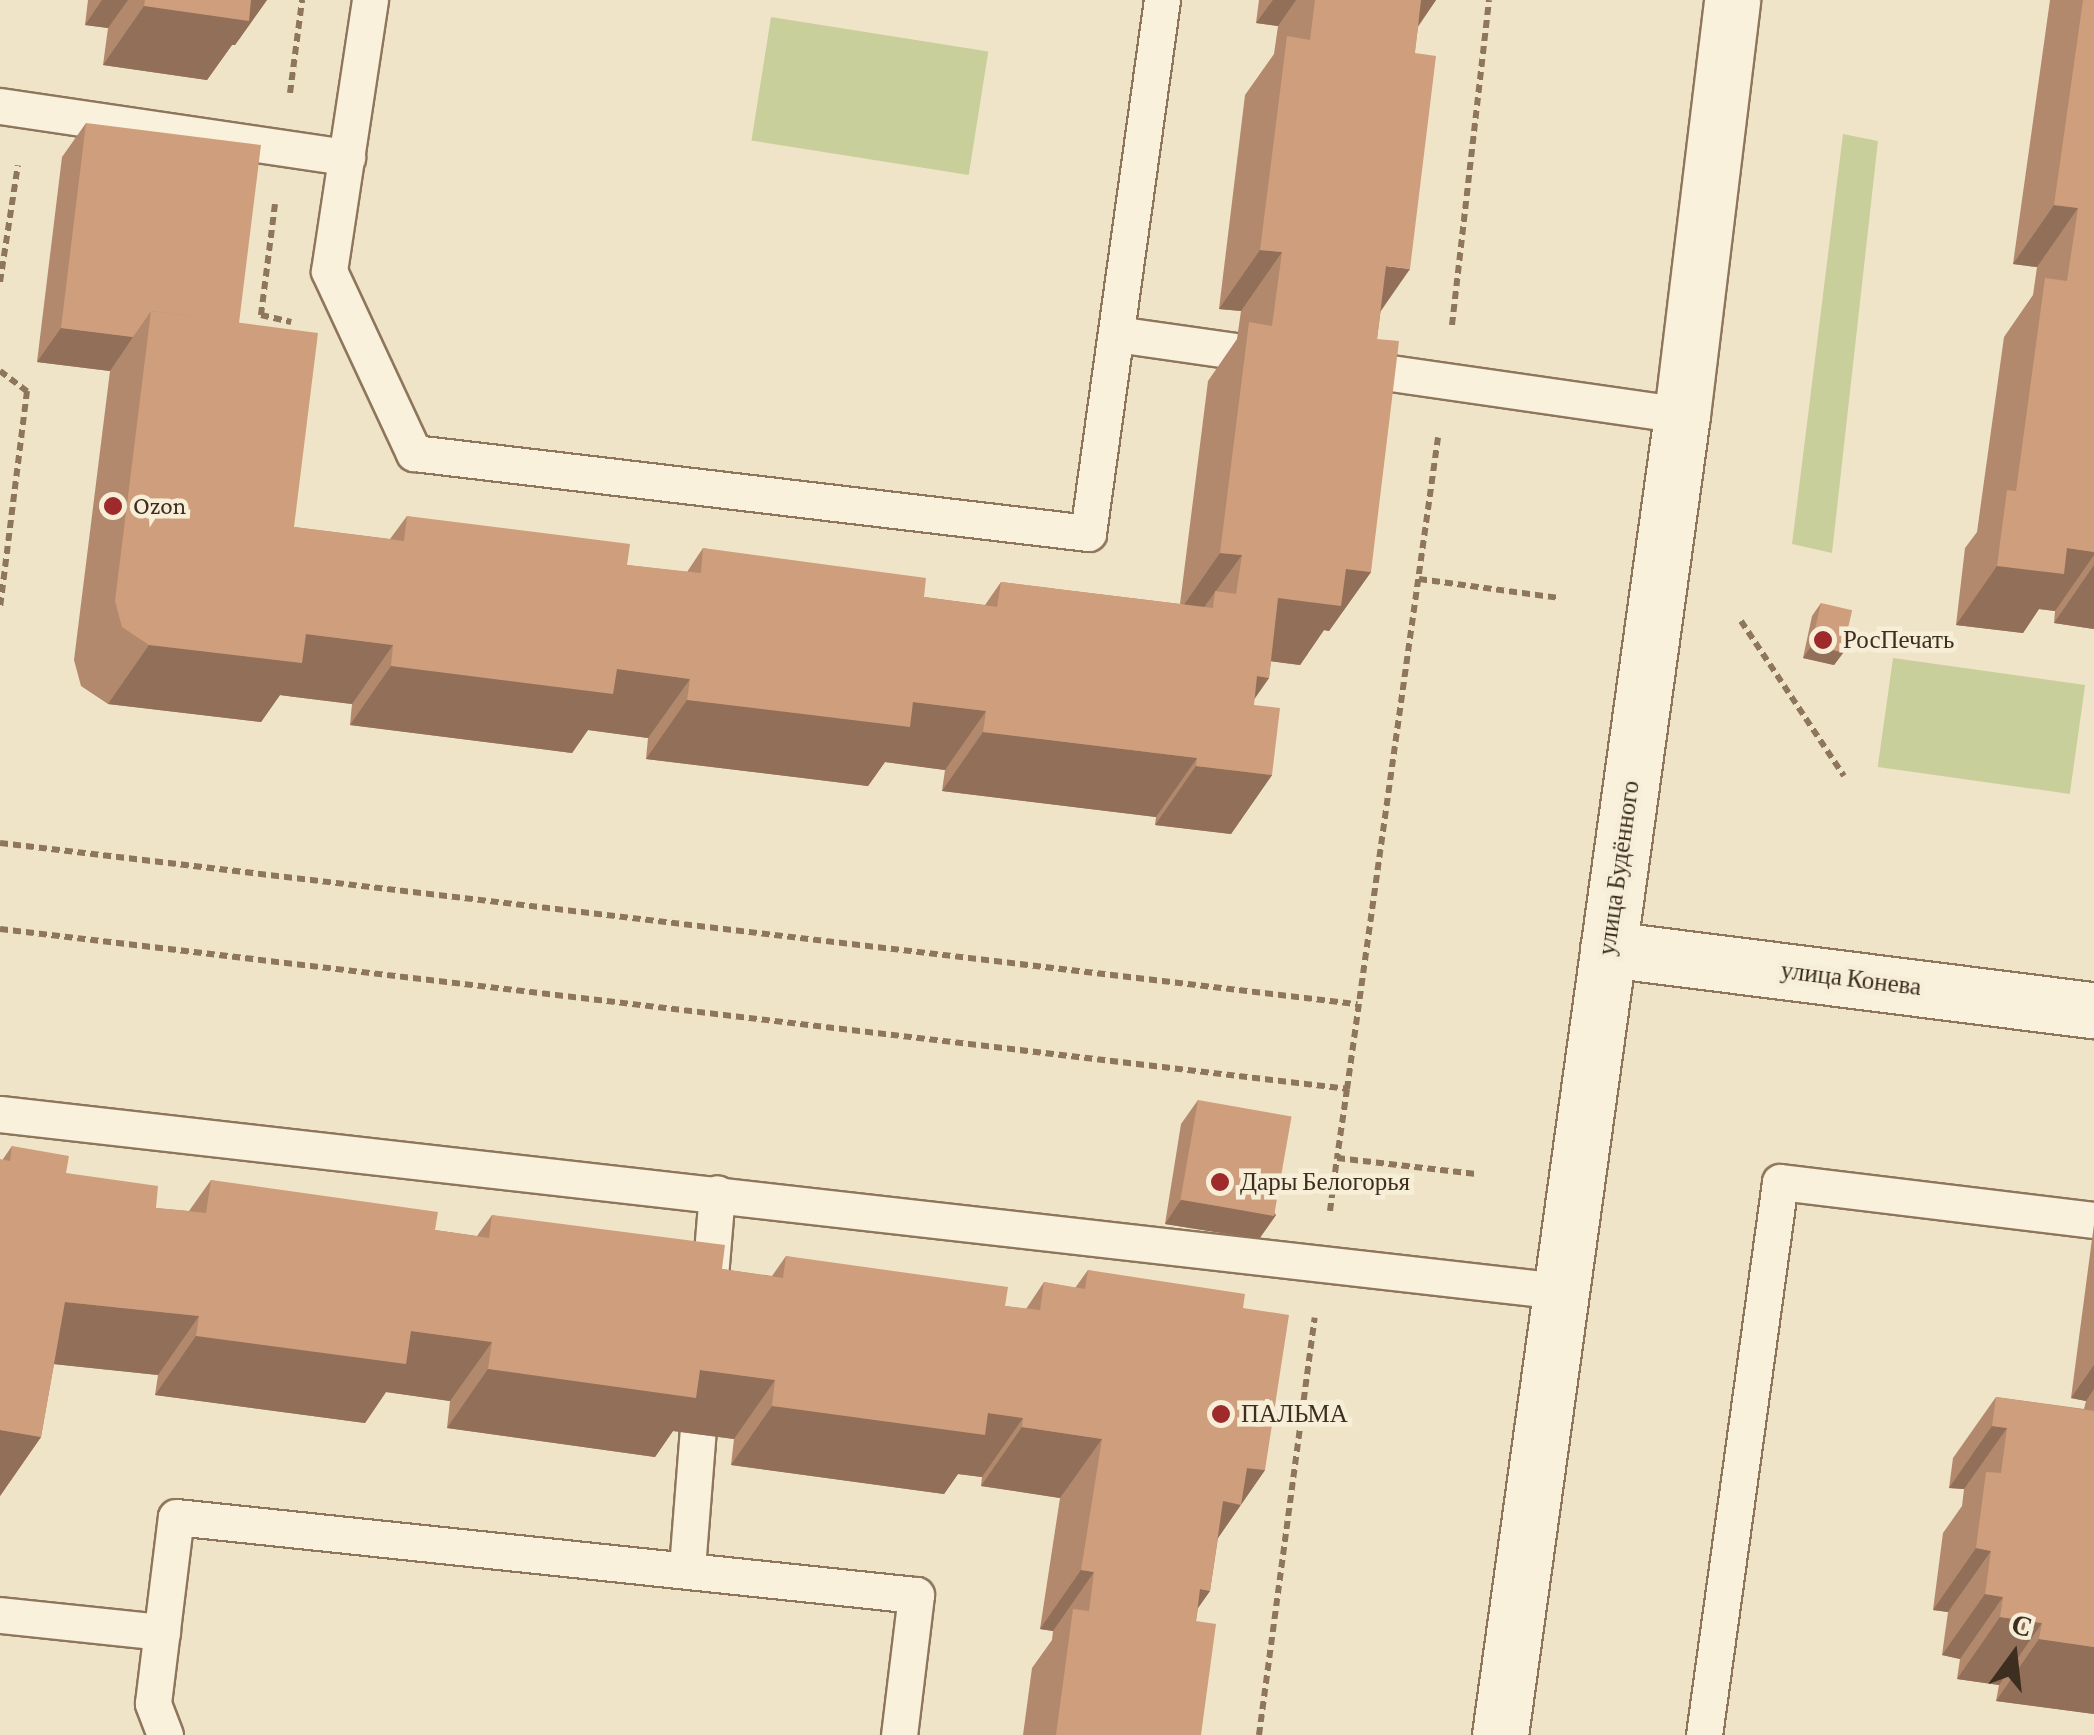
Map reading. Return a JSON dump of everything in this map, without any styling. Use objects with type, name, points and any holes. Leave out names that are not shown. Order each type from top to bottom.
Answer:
[{"type":"street","name":"улица Будённого","points":[[1504,1735],[1682,415],[1732,0]]},
{"type":"street","name":"улица Конева","points":[[1608,949],[2094,1010]]},
{"type":"lane","points":[[370,0],[329,271],[414,453],[1088,532],[1162,0]]},
{"type":"lane","points":[[0,106],[347,157]]},
{"type":"lane","points":[[1116,334],[1682,415]]},
{"type":"lane","points":[[0,1114],[1561,1291]]},
{"type":"lane","points":[[1704,1735],[1780,1182],[2094,1220]]},
{"type":"lane","points":[[687,1568],[717,1194]]},
{"type":"lane","points":[[165,1735],[152,1703],[176,1516],[916,1595],[899,1735]]},
{"type":"lane","points":[[0,1615],[162,1632]]},
{"type":"path","points":[[282,147],[302,0]]},
{"type":"path","points":[[1476,1174],[1338,1158],[1446,381],[1489,0]]},
{"type":"path","points":[[0,282],[20,150]]},
{"type":"path","points":[[277,189],[261,315],[306,326]]},
{"type":"path","points":[[0,371],[27,391],[0,609]]},
{"type":"path","points":[[1420,580],[1559,598]]},
{"type":"path","points":[[1740,621],[1844,776]]},
{"type":"path","points":[[0,843],[1357,1004]]},
{"type":"path","points":[[0,929],[1347,1089]]},
{"type":"path","points":[[1260,1735],[1322,1264]]},
{"type":"green space","points":[[771,17],[988,51],[969,175],[751,140]]},
{"type":"green space","points":[[1843,134],[1878,141],[1832,553],[1792,544]]},
{"type":"green space","points":[[1893,658],[2085,685],[2070,794],[1878,767]]},
{"type":"building","points":[[145,0],[251,0],[249,21],[144,6]]},
{"type":"building","points":[[1315,0],[1421,0],[1415,53],[1436,56],[1410,269],[1386,266],[1377,339],[1399,341],[1371,572],[1346,569],[1341,606],[1278,598],[1269,678],[1257,676],[1254,705],[1280,708],[1272,775],[1196,766],[1197,758],[983,732],[986,711],[913,702],[910,727],[687,700],[690,679],[617,669],[613,694],[391,666],[393,645],[306,634],[302,663],[149,645],[122,627],[115,601],[151,311],[318,333],[294,527],[404,541],[407,516],[630,544],[627,565],[701,573],[703,548],[926,578],[924,597],[997,607],[1001,582],[1213,608],[1215,591],[1236,594],[1242,555],[1220,553],[1249,322],[1272,326],[1282,252],[1260,250],[1287,36],[1310,40]]},
{"type":"building","points":[[2083,0],[2094,0],[2094,552],[2067,548],[2064,574],[1997,566],[2007,490],[2016,491],[2045,278],[2067,281],[2078,208],[2054,205]]},
{"type":"building","points":[[86,123],[261,145],[239,323],[151,311],[133,337],[61,328]]},
{"type":"building","points":[[1821,603],[1852,610],[1843,652],[1811,645]]},
{"type":"building","name":"Дары Белогорья","points":[[1198,1100],[1292,1116],[1274,1216],[1180,1199]]},
{"type":"building","points":[[12,1146],[69,1156],[66,1173],[158,1186],[156,1208],[206,1213],[211,1180],[438,1212],[435,1230],[489,1238],[492,1215],[725,1245],[722,1269],[783,1278],[786,1256],[1008,1287],[1005,1306],[1040,1310],[1044,1282],[1085,1289],[1088,1270],[1245,1294],[1243,1308],[1289,1315],[1265,1470],[1247,1468],[1241,1505],[1223,1501],[1210,1591],[1200,1589],[1196,1621],[1216,1624],[1201,1735],[1056,1735],[1073,1609],[1089,1611],[1094,1572],[1081,1570],[1102,1439],[1022,1427],[1023,1418],[988,1413],[985,1435],[772,1406],[775,1380],[700,1370],[696,1398],[488,1369],[492,1342],[411,1331],[406,1364],[196,1336],[199,1316],[65,1302],[41,1437],[0,1430],[0,1159],[10,1161]]},
{"type":"building","points":[[1996,1397],[2094,1411],[2094,1647],[2039,1639],[2042,1623],[2000,1617],[2003,1597],[1985,1594],[1991,1551],[1976,1548],[1986,1472],[2001,1473],[2007,1428],[1992,1426]]},
{"type":"place","name":"Ozon","points":[[113,506]]},
{"type":"place","name":"РосПечать","points":[[1823,640]]},
{"type":"place","name":"Дары Белогорья","points":[[1220,1182]]},
{"type":"place","name":"ПАЛЬМА","points":[[1221,1414]]}]
